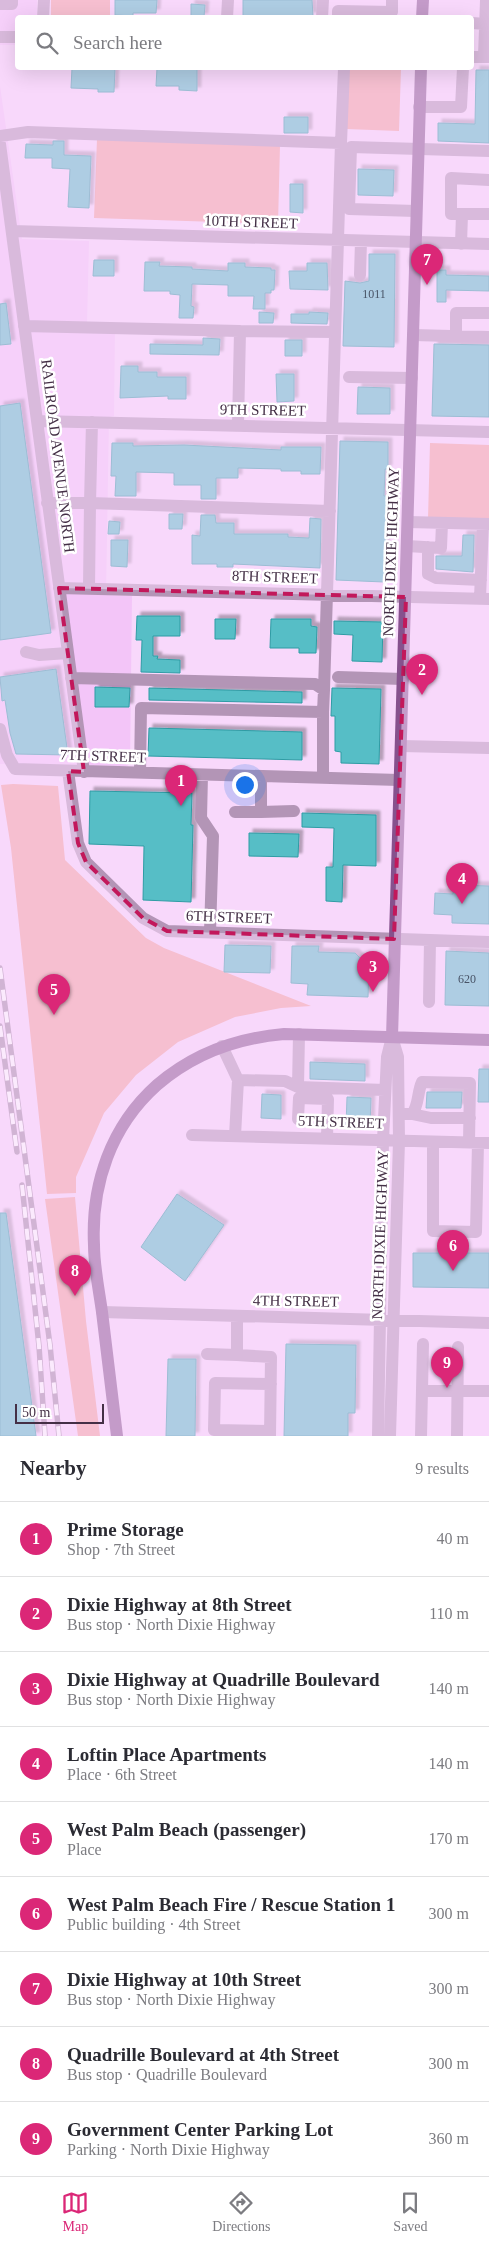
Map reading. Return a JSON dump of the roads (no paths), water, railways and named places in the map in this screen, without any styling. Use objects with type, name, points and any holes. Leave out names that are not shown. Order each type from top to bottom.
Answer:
[{"type":"main road","points":[[422,0],[422,15]]},
{"type":"main road","name":"NORTH DIXIE HIGHWAY","points":[[392,1036],[421,70]]},
{"type":"main road","points":[[117,1436],[94,1247],[94,1218],[97,1187],[108,1154],[125,1122],[148,1093],[184,1065],[222,1046],[264,1035],[392,1036],[489,1040]]},
{"type":"street","points":[[0,4],[12,4],[12,0]]},
{"type":"street","points":[[43,15],[44,0]]},
{"type":"street","points":[[227,15],[228,0]]},
{"type":"street","points":[[322,15],[323,0]]},
{"type":"street","points":[[340,8],[392,12],[392,0]]},
{"type":"street","points":[[482,57],[486,24],[486,0]]},
{"type":"street","points":[[474,23],[486,24]]},
{"type":"street","points":[[0,37],[15,38]]},
{"type":"street","points":[[323,778],[323,712],[338,240],[344,209],[344,70]]},
{"type":"street","points":[[419,107],[462,107],[463,70]]},
{"type":"street","points":[[0,136],[28,132],[344,150],[351,147],[489,151]]},
{"type":"street","name":"RAILROAD AVENUE NORTH","points":[[0,144],[3,187],[12,231],[84,772]]},
{"type":"street","points":[[489,180],[451,178],[451,214],[489,214]]},
{"type":"street","points":[[344,209],[416,211]]},
{"type":"street","points":[[462,214],[462,244]]},
{"type":"street","name":"10TH STREET","points":[[12,231],[489,244]]},
{"type":"street","points":[[360,275],[361,241]]},
{"type":"street","points":[[456,336],[456,313],[489,313]]},
{"type":"street","points":[[24,326],[335,332]]},
{"type":"street","points":[[238,425],[240,331]]},
{"type":"street","points":[[413,336],[489,337]]},
{"type":"street","points":[[349,377],[412,378]]},
{"type":"street","name":"9TH STREET","points":[[37,421],[489,432]]},
{"type":"street","points":[[90,588],[92,422]]},
{"type":"street","points":[[47,503],[330,511]]},
{"type":"street","points":[[408,522],[486,524],[480,580],[484,599]]},
{"type":"street","points":[[407,546],[441,548],[442,523]]},
{"type":"street","points":[[428,547],[428,574],[436,578],[480,580]]},
{"type":"street","points":[[454,579],[454,598]]},
{"type":"street","name":"8TH STREET","points":[[59,588],[484,599]]},
{"type":"street","points":[[26,652],[39,655],[68,653]]},
{"type":"street","points":[[338,677],[403,679]]},
{"type":"street","points":[[71,678],[315,684],[324,690]]},
{"type":"street","points":[[140,773],[141,708],[323,712]]},
{"type":"street","name":"7TH STREET","points":[[0,729],[7,755],[15,769],[399,780]]},
{"type":"street","points":[[401,746],[489,748]]},
{"type":"street","name":"6TH STREET","points":[[68,771],[78,843],[86,862],[143,918],[167,930],[489,942]]},
{"type":"street","points":[[202,775],[201,818],[213,836],[210,932]]},
{"type":"street","points":[[261,776],[261,812]]},
{"type":"street","points":[[235,812],[294,811]]},
{"type":"street","points":[[429,1002],[430,940]]},
{"type":"street","points":[[298,1087],[299,1034]]},
{"type":"street","name":"NORTH DIXIE HIGHWAY","points":[[378,1436],[383,1140],[387,1057],[392,1036]]},
{"type":"street","name":"NORTH DIXIE HIGHWAY","points":[[390,1436],[399,1140],[398,1057],[392,1036]]},
{"type":"street","points":[[222,1046],[238,1080],[235,1136]]},
{"type":"street","points":[[238,1080],[285,1081],[298,1087],[385,1090]]},
{"type":"street","points":[[412,1114],[416,1108],[417,1094],[422,1082],[470,1083],[470,1118],[479,1143],[476,1232],[433,1231],[433,1142]]},
{"type":"street","points":[[298,1119],[299,1098],[328,1099],[327,1138]]},
{"type":"street","points":[[399,1114],[412,1114],[431,1118],[470,1118]]},
{"type":"street","name":"5TH STREET","points":[[192,1135],[479,1143]]},
{"type":"street","name":"4TH STREET","points":[[102,1312],[489,1323]]},
{"type":"street","points":[[237,1316],[237,1355]]},
{"type":"street","points":[[421,1436],[423,1344]]},
{"type":"street","points":[[457,1436],[458,1347]]},
{"type":"street","points":[[207,1354],[271,1357],[271,1384],[270,1433],[214,1430],[215,1383],[271,1384]]},
{"type":"street","points":[[422,1391],[489,1391]]},
{"type":"railway","points":[[0,968],[50,1345],[59,1436]]},
{"type":"railway","points":[[0,1026],[17,1152]]},
{"type":"railway","points":[[22,1185],[39,1346],[45,1436]]},
{"type":"place","name":"Dixie Highway at 10th Street","points":[[427,285]]},
{"type":"place","name":"Dixie Highway at 8th Street","points":[[422,695]]},
{"type":"place","name":"Prime Storage","points":[[181,806]]},
{"type":"place","name":"Loftin Place Apartments","points":[[462,904]]},
{"type":"place","name":"Dixie Highway at Quadrille Boulevard","points":[[373,992]]},
{"type":"place","name":"West Palm Beach (passenger)","points":[[54,1015]]},
{"type":"place","name":"West Palm Beach Fire / Rescue Station 1","points":[[453,1271]]},
{"type":"place","name":"Quadrille Boulevard at 4th Street","points":[[75,1296]]},
{"type":"place","name":"Government Center Parking Lot","points":[[447,1388]]}]
